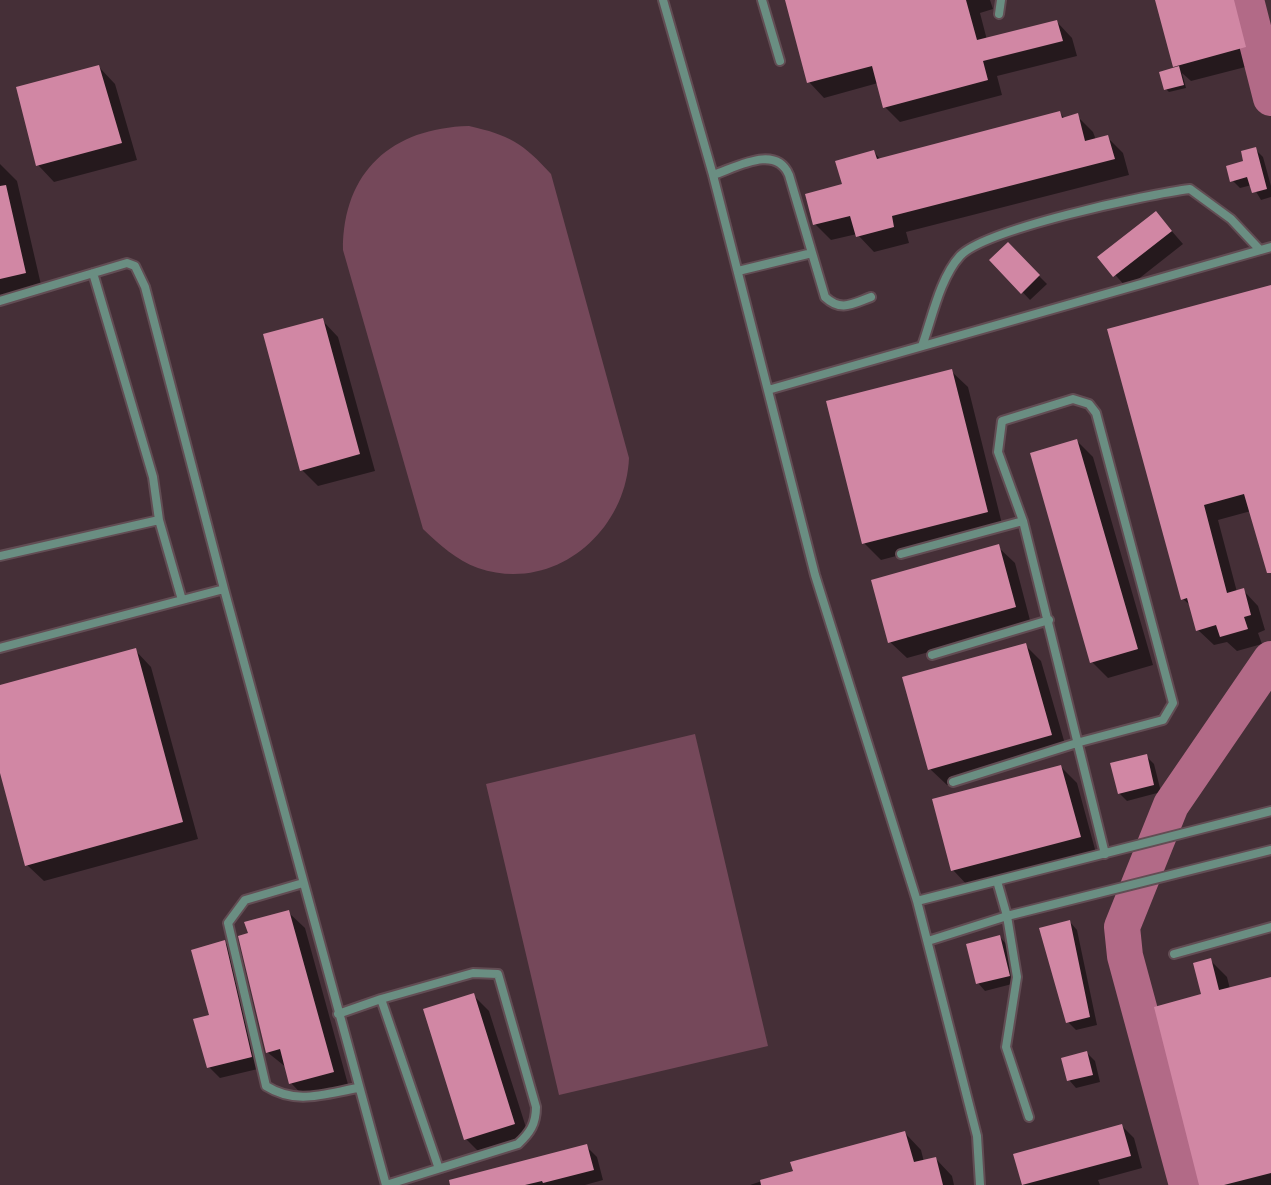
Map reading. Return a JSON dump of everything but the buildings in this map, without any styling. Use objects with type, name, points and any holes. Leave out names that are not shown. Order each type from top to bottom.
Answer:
[{"type":"lane","points":[[663,0],[713,175],[815,575],[928,941],[977,1136],[980,1185]]},
{"type":"lane","points":[[762,0],[780,61]]},
{"type":"lane","points":[[999,14],[1001,0]]},
{"type":"lane","points":[[713,175],[767,158],[779,161],[789,175],[825,297],[834,306],[844,307],[871,297]]},
{"type":"lane","points":[[922,346],[954,263],[974,245],[1003,233],[1102,206],[1190,189],[1231,219],[1260,250]]},
{"type":"lane","points":[[768,390],[1271,247]]},
{"type":"lane","points":[[738,271],[812,253]]},
{"type":"lane","points":[[0,301],[127,263],[135,266],[141,274],[338,1014],[386,1185],[438,1166],[518,1144],[536,1121],[536,1107],[504,983],[498,974],[473,973],[338,1014]]},
{"type":"lane","points":[[93,273],[153,477],[159,520],[182,600]]},
{"type":"lane","points":[[953,782],[1080,742],[1163,720],[1173,703],[1096,413],[1089,404],[1073,399],[1002,421],[998,452],[1023,521],[1080,742],[1105,854]]},
{"type":"lane","points":[[0,556],[159,520]]},
{"type":"lane","points":[[901,554],[1023,521]]},
{"type":"lane","points":[[0,648],[224,589]]},
{"type":"lane","points":[[932,655],[1049,620]]},
{"type":"lane","points":[[917,901],[1271,811]]},
{"type":"lane","points":[[928,941],[1007,916],[1271,850]]},
{"type":"lane","points":[[997,881],[1007,916],[1017,977],[1006,1047],[1029,1117]]},
{"type":"lane","points":[[303,883],[245,900],[228,923],[266,1086],[281,1095],[300,1099],[358,1088]]},
{"type":"lane","points":[[1174,954],[1271,927]]},
{"type":"lane","points":[[381,999],[438,1166]]},
{"type":"shaded area","points":[[469,126],[514,142],[551,174],[629,458],[625,485],[615,510],[600,532],[581,550],[558,564],[533,572],[506,574],[470,565],[423,529],[343,250],[345,222],[352,198],[377,159],[395,145],[417,135]]},
{"type":"shaded area","points":[[695,734],[768,1046],[559,1095],[486,784]]},
{"type":"waterway","points":[[1246,0],[1271,98]]},
{"type":"waterway","points":[[1187,1185],[1125,956],[1122,927],[1171,805],[1271,659]]}]
